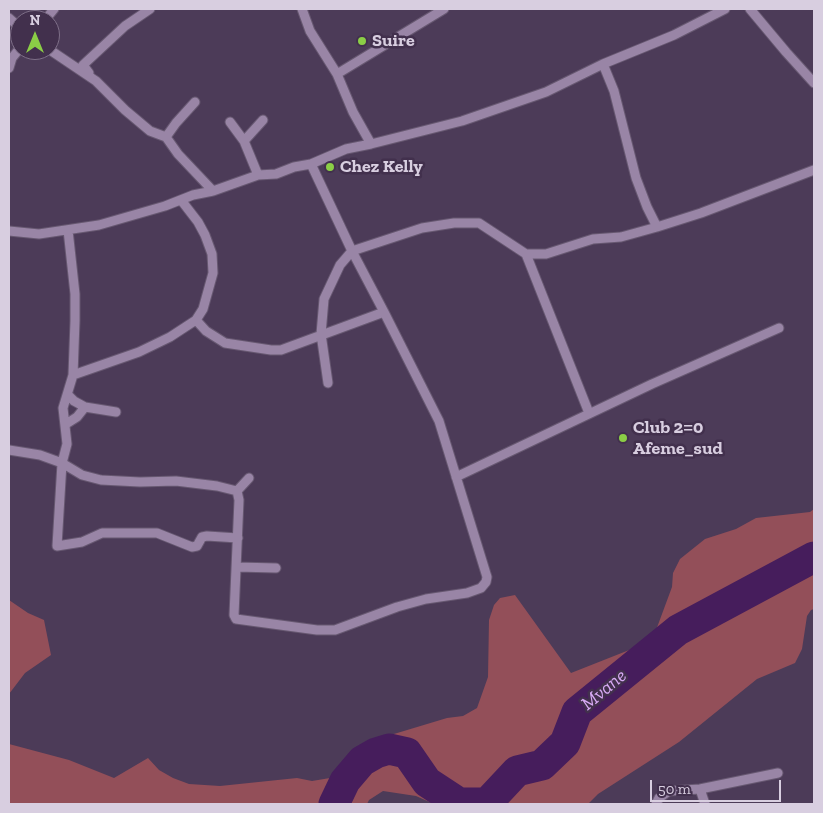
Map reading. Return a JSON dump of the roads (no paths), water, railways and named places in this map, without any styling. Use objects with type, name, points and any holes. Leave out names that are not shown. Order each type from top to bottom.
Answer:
[{"type":"street","points":[[150,9],[124,26],[83,65],[96,81],[150,131],[166,137],[178,154],[213,191]]},
{"type":"street","points":[[302,9],[310,30],[337,74],[353,112],[371,144]]},
{"type":"street","points":[[337,74],[444,9]]},
{"type":"street","points":[[9,231],[39,234],[98,225],[192,195],[213,191],[258,175],[276,174],[311,164],[346,149],[462,121],[536,95],[603,64],[674,36],[725,9]]},
{"type":"street","points":[[750,9],[814,83]]},
{"type":"street","points":[[60,57],[96,81]]},
{"type":"street","points":[[603,64],[614,91],[636,178],[657,227]]},
{"type":"street","points":[[166,137],[194,102]]},
{"type":"street","points":[[244,141],[262,120]]},
{"type":"street","points":[[230,122],[244,141],[258,175]]},
{"type":"street","points":[[237,491],[239,500],[234,617],[236,619],[317,630],[336,630],[397,607],[466,593],[481,588],[486,582],[487,577],[439,421],[352,251],[311,164]]},
{"type":"street","points":[[328,383],[322,334],[324,299],[340,265],[352,251],[422,228],[454,224],[479,224],[526,254],[546,254],[593,239],[621,236],[657,227],[701,213],[814,170]]},
{"type":"street","points":[[73,375],[139,352],[170,337],[196,320],[203,309],[213,274],[212,254],[205,234],[181,200]]},
{"type":"street","points":[[68,230],[75,294],[73,375],[63,408],[67,444],[62,464],[57,546],[82,542],[102,533],[157,533],[185,546],[192,547],[198,546],[202,537],[207,536],[238,538]]},
{"type":"street","points":[[526,254],[589,413]]},
{"type":"street","points":[[196,320],[206,331],[225,343],[281,350],[384,312]]},
{"type":"street","points":[[456,477],[589,413],[779,328]]},
{"type":"street","points":[[68,395],[85,407],[116,412]]},
{"type":"street","points":[[66,424],[77,417],[85,407]]},
{"type":"street","points":[[9,450],[40,455],[82,475],[101,480],[176,481],[217,486],[237,491]]},
{"type":"street","points":[[237,491],[248,478]]},
{"type":"street","points":[[237,567],[276,568]]},
{"type":"street","points":[[656,804],[659,798],[669,791],[700,789],[778,773]]},
{"type":"street","points":[[700,789],[706,804]]},
{"type":"waterway","name":"Mvane","points":[[334,804],[345,781],[362,761],[376,753],[389,749],[407,753],[427,782],[459,803],[487,803],[517,771],[542,765],[565,743],[577,712],[678,630],[814,557]]},
{"type":"place","name":"Suire","points":[[362,41]]},
{"type":"place","name":"Chez Kelly","points":[[330,167]]},
{"type":"place","name":"Club 2=0 Afeme_sud","points":[[623,438]]}]
